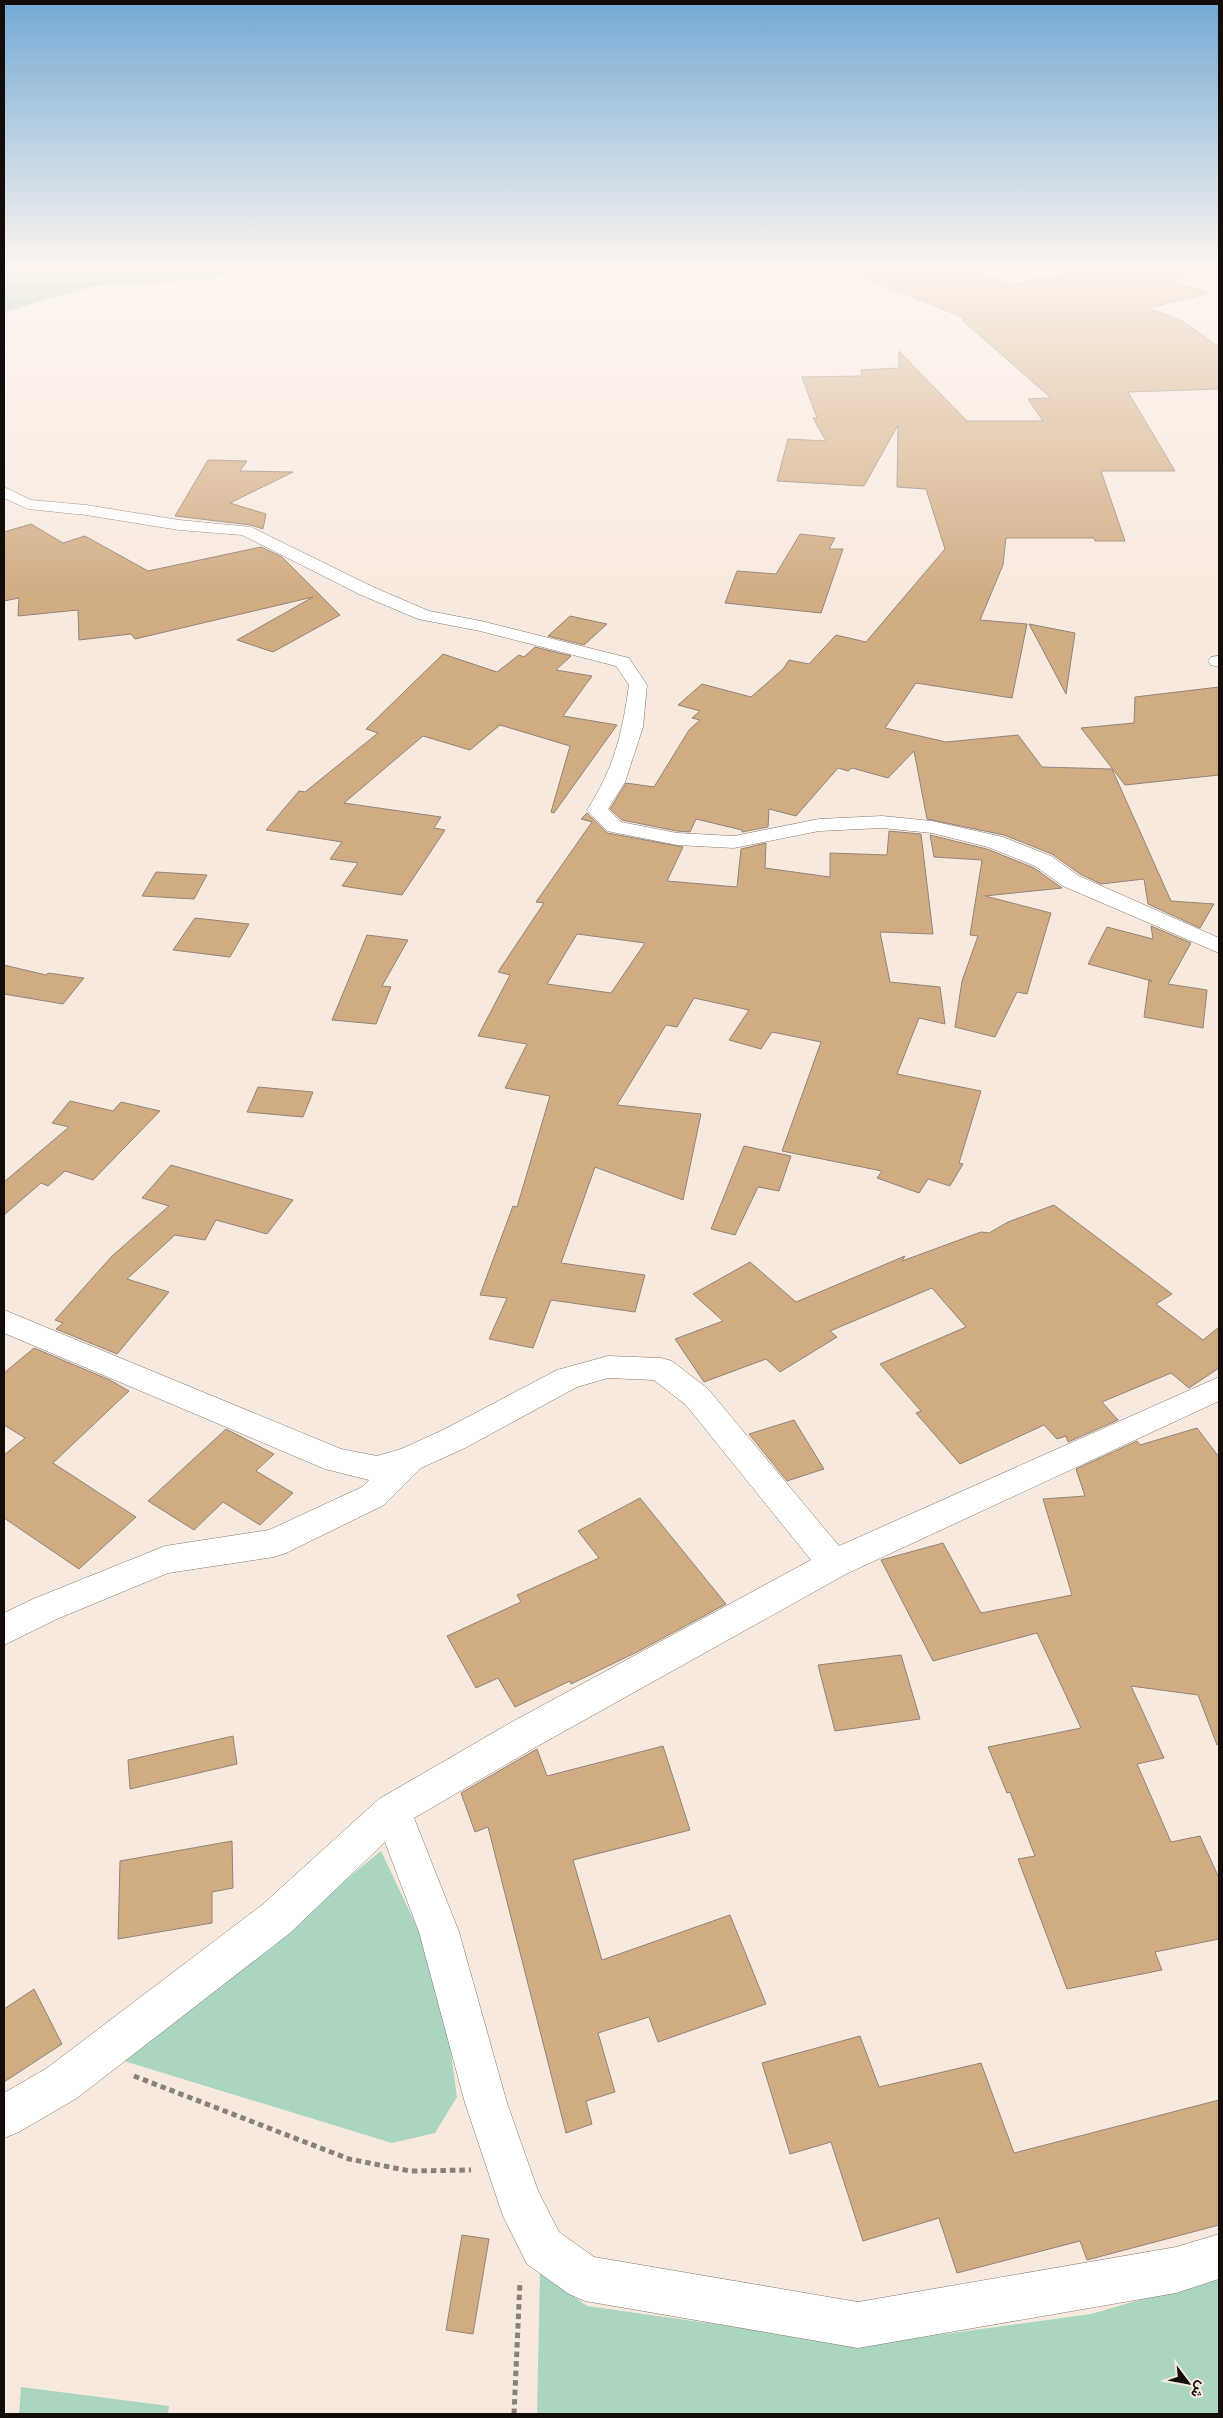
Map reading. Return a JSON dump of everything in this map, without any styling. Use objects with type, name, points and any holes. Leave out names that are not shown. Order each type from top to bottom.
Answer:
[{"type":"street","points":[[4,492],[28,504],[86,510],[180,526],[245,530],[367,591],[424,615],[482,626],[623,662],[638,685],[633,727],[615,782],[597,810],[614,827],[677,839],[734,842],[819,825],[882,822],[932,827],[996,842],[1043,861],[1071,881],[1219,946]]},
{"type":"street","points":[[4,1321],[336,1460],[377,1469],[410,1459],[454,1439],[568,1378],[608,1367],[660,1369],[697,1397],[763,1480],[834,1564]]},
{"type":"street","points":[[4,2117],[62,2083],[276,1919],[392,1811],[523,1735],[834,1564],[1219,1388]]},
{"type":"street","points":[[4,1630],[45,1609],[165,1560],[274,1543],[373,1496],[410,1459]]},
{"type":"street","points":[[392,1811],[439,1932],[486,2104],[531,2227],[543,2248],[585,2278],[858,2325],[1176,2270],[1219,2257]]},
{"type":"path","points":[[100,2053],[116,2070],[349,2159],[410,2170],[509,2170]]},
{"type":"path","points":[[514,2414],[521,2252],[531,2227]]},
{"type":"green space","points":[[381,1851],[441,1978],[457,2097],[435,2133],[392,2143],[124,2061]]},
{"type":"green space","points":[[540,2271],[587,2306],[863,2345],[1091,2314],[1219,2277],[1219,2414],[537,2414]]},
{"type":"green space","points":[[21,2387],[169,2406],[168,2414],[19,2414]]},
{"type":"building","points":[[802,377],[924,377],[967,421],[1043,421],[1028,399],[1051,398],[1027,377],[1219,377],[1219,389],[1128,392],[1175,471],[1101,471],[1125,541],[1095,541],[1094,538],[1006,538],[1003,565],[980,620],[1027,624],[1012,698],[916,683],[885,728],[946,742],[1018,735],[1042,767],[1112,769],[1171,901],[1214,904],[1200,928],[1148,904],[1144,879],[1101,884],[1080,874],[1052,854],[1004,835],[927,819],[914,751],[888,778],[852,768],[848,771],[838,768],[796,816],[769,809],[768,827],[742,832],[742,830],[696,819],[690,832],[677,831],[622,820],[610,809],[626,783],[654,787],[689,730],[700,720],[692,718],[700,711],[678,705],[702,684],[751,697],[783,669],[789,660],[809,664],[836,635],[866,642],[945,549],[926,489],[897,487],[898,425],[864,486],[777,481],[788,439],[826,441],[813,418],[817,418]]},
{"type":"building","points":[[208,460],[247,461],[240,471],[293,472],[230,503],[266,514],[263,529],[251,525],[175,516]]},
{"type":"building","points":[[31,524],[63,543],[85,536],[148,571],[261,547],[282,557],[340,615],[273,652],[237,640],[313,597],[135,639],[131,634],[79,640],[78,610],[18,616],[19,598],[4,601],[4,532]]},
{"type":"building","points":[[800,534],[835,538],[829,549],[843,549],[821,613],[725,603],[737,571],[776,574]]},
{"type":"building","points":[[570,616],[607,624],[584,645],[548,636]]},
{"type":"building","points":[[1029,624],[1075,633],[1066,694]]},
{"type":"building","points":[[535,647],[571,656],[556,670],[592,676],[563,716],[617,725],[554,813],[551,812],[570,746],[500,725],[470,750],[423,736],[344,803],[441,817],[434,828],[445,830],[402,895],[342,886],[358,863],[330,859],[342,842],[266,830],[299,791],[305,792],[378,733],[366,729],[443,654],[497,672],[519,655],[524,657]]},
{"type":"building","points":[[1219,687],[1219,775],[1125,785],[1081,728],[1134,723],[1135,697]]},
{"type":"building","points":[[587,813],[607,833],[683,847],[667,881],[737,887],[741,849],[766,843],[765,868],[830,877],[830,853],[887,855],[889,831],[921,834],[933,934],[880,932],[890,982],[940,987],[945,1024],[919,1018],[897,1074],[981,1091],[959,1163],[963,1164],[950,1186],[928,1179],[919,1193],[877,1178],[882,1171],[782,1151],[821,1042],[772,1032],[761,1049],[729,1040],[749,1010],[694,998],[677,1027],[666,1025],[617,1105],[701,1114],[683,1200],[595,1167],[561,1263],[645,1275],[635,1312],[551,1300],[533,1348],[489,1339],[507,1298],[480,1295],[513,1206],[517,1207],[550,1096],[505,1088],[527,1044],[478,1036],[510,975],[498,972],[544,903],[536,902],[592,822],[581,819]],"holes":[[[577,934],[645,943],[611,993],[547,984]]]},
{"type":"building","points":[[930,835],[987,849],[1034,868],[1062,888],[985,896],[1051,913],[1027,994],[1017,992],[995,1037],[955,1027],[962,981],[978,936],[970,935],[982,860],[934,857]]},
{"type":"building","points":[[156,872],[207,875],[194,899],[142,896]]},
{"type":"building","points":[[195,918],[249,924],[230,957],[173,950]]},
{"type":"building","points":[[1151,926],[1191,943],[1168,984],[1207,990],[1203,1028],[1144,1017],[1149,980],[1088,964],[1107,927],[1153,939]]},
{"type":"building","points":[[367,935],[408,940],[382,986],[391,987],[376,1024],[332,1020]]},
{"type":"building","points":[[4,965],[46,975],[48,973],[84,978],[63,1004],[4,994]]},
{"type":"building","points":[[258,1087],[313,1092],[303,1117],[247,1112]]},
{"type":"building","points":[[70,1101],[113,1111],[121,1102],[160,1111],[93,1180],[65,1171],[48,1186],[41,1183],[4,1215],[4,1182],[69,1127],[52,1123]]},
{"type":"building","points":[[744,1146],[791,1156],[779,1191],[758,1187],[735,1235],[711,1229]]},
{"type":"building","points":[[171,1165],[293,1200],[267,1234],[216,1220],[205,1240],[175,1235],[127,1279],[169,1292],[117,1354],[56,1329],[63,1323],[55,1320],[112,1256],[169,1206],[142,1198]]},
{"type":"building","points":[[1054,1205],[1172,1294],[1156,1304],[1203,1340],[1219,1327],[1219,1368],[1189,1388],[1171,1373],[1102,1402],[1118,1420],[1068,1442],[1066,1436],[1057,1439],[1044,1425],[960,1464],[916,1413],[921,1411],[880,1364],[966,1327],[932,1288],[830,1331],[837,1337],[780,1372],[766,1359],[704,1382],[675,1339],[723,1321],[693,1294],[750,1262],[796,1302],[905,1256],[902,1261],[981,1232],[989,1233],[1008,1222]]},
{"type":"building","points":[[34,1348],[110,1380],[129,1391],[53,1463],[136,1517],[79,1569],[4,1518],[4,1455],[25,1438],[4,1425],[4,1373]]},
{"type":"building","points":[[794,1420],[824,1469],[787,1481],[749,1434]]},
{"type":"building","points":[[1197,1428],[1219,1457],[1219,1744],[1217,1745],[1198,1695],[1131,1686],[1164,1758],[1137,1764],[1171,1842],[1200,1836],[1219,1878],[1219,1939],[1155,1952],[1162,1970],[1067,1989],[1018,1859],[1035,1856],[1010,1792],[1007,1793],[988,1747],[1081,1728],[1037,1633],[933,1661],[881,1560],[943,1543],[981,1613],[1072,1595],[1043,1499],[1085,1496],[1076,1469],[1137,1441],[1140,1445]]},
{"type":"building","points":[[226,1429],[274,1454],[256,1471],[293,1493],[260,1525],[223,1502],[194,1530],[148,1501]]},
{"type":"building","points":[[640,1498],[726,1604],[637,1652],[571,1684],[570,1681],[515,1707],[498,1678],[476,1688],[447,1636],[521,1602],[517,1595],[599,1558],[578,1531]]},
{"type":"building","points":[[901,1655],[920,1719],[835,1731],[818,1665]]},
{"type":"building","points":[[233,1736],[237,1764],[130,1789],[128,1760]]},
{"type":"building","points":[[663,1746],[690,1830],[573,1860],[602,1960],[730,1915],[766,2004],[658,2042],[649,2017],[598,2033],[615,2092],[586,2101],[592,2124],[566,2133],[488,1827],[475,1832],[461,1793],[537,1749],[547,1776]]},
{"type":"building","points":[[232,1841],[233,1888],[212,1892],[212,1923],[118,1939],[120,1861]]},
{"type":"building","points":[[34,1989],[62,2044],[4,2082],[4,2009]]},
{"type":"building","points":[[860,2036],[879,2087],[981,2063],[1014,2153],[1219,2100],[1219,2225],[1087,2260],[1080,2241],[957,2273],[939,2218],[863,2241],[831,2142],[790,2154],[762,2063]]},
{"type":"building","points":[[462,2235],[489,2239],[473,2334],[446,2330]]}]
